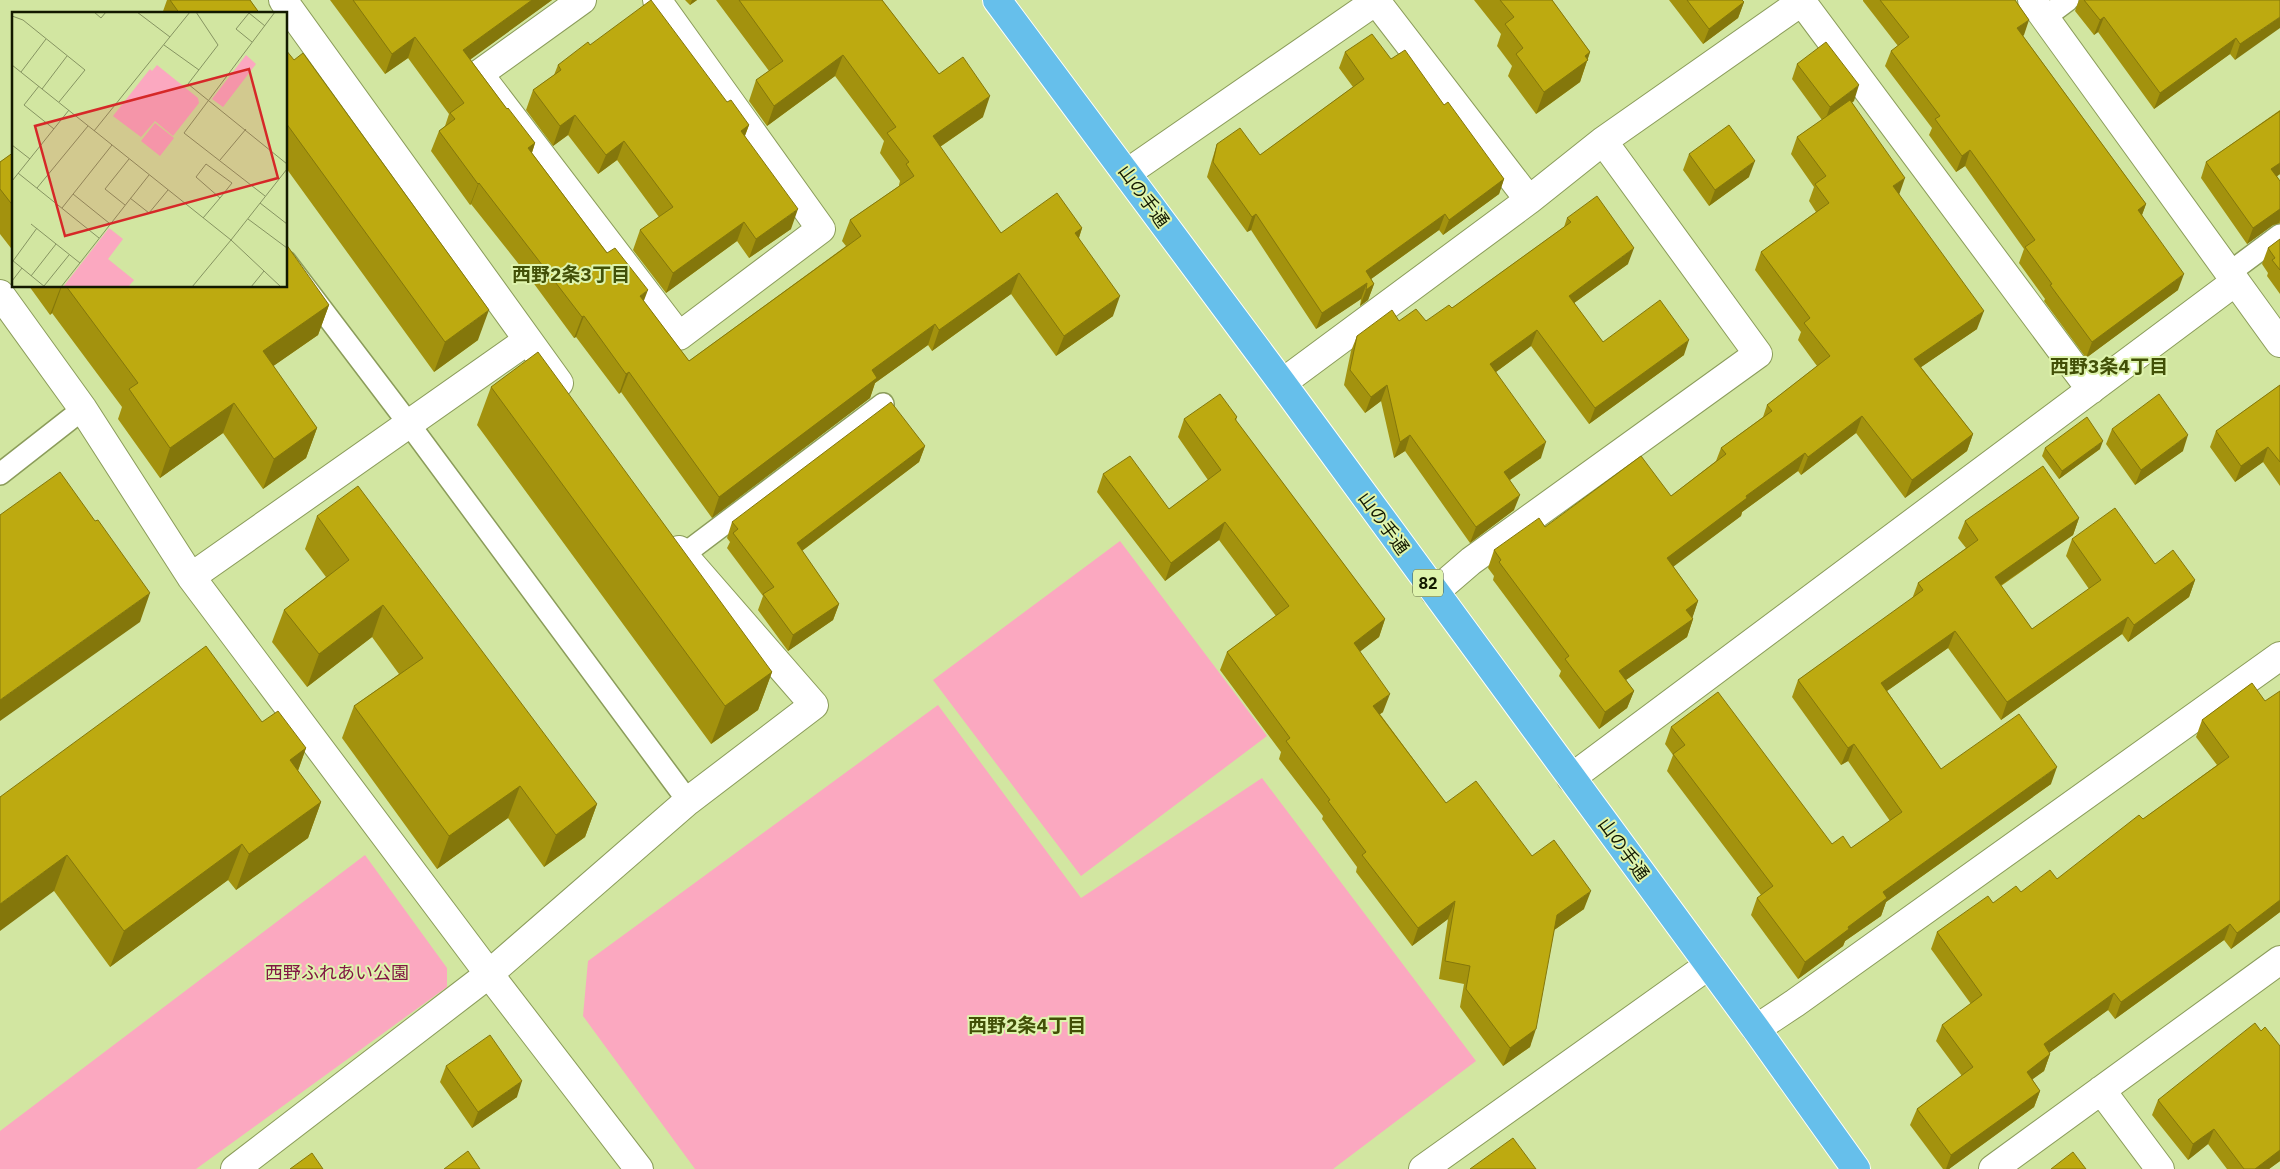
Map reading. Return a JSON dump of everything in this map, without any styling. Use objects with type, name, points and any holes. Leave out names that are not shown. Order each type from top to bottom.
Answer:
[{"type":"main road","name":"山の手通","points":[[997,0],[1282,383],[1756,1029],[1856,1169]]},
{"type":"street","points":[[283,0],[574,404]]},
{"type":"street","points":[[582,0],[479,74],[679,336],[821,230],[657,0]]},
{"type":"street","points":[[1127,173],[1376,0],[1529,200]]},
{"type":"street","points":[[1282,383],[1529,200],[1603,141],[1803,1],[2091,390]]},
{"type":"street","points":[[2038,9],[2280,344]]},
{"type":"street","points":[[1434,592],[1471,561],[1758,354],[1603,141]]},
{"type":"street","points":[[1571,778],[2091,390],[2232,277]]},
{"type":"street","points":[[0,294],[83,409],[191,577],[638,1169]]},
{"type":"street","points":[[191,577],[528,340]]},
{"type":"street","points":[[235,1169],[489,974],[688,801],[814,705],[683,556],[666,532]]},
{"type":"street","points":[[1756,1029],[1811,992],[2280,656]]},
{"type":"street","points":[[1993,1169],[2280,960]]},
{"type":"street","points":[[1423,1169],[1709,965]]},
{"type":"street","points":[[2101,1090],[2160,1169]]},
{"type":"lane","points":[[2038,9],[2068,0]]},
{"type":"lane","points":[[2232,277],[2280,235]]},
{"type":"lane","points":[[288,265],[410,424],[688,801]]},
{"type":"lane","points":[[683,556],[883,404]]},
{"type":"lane","points":[[0,474],[83,409]]},
{"type":"green space","points":[[1120,541],[1267,736],[1081,876],[933,680]]},
{"type":"green space","points":[[938,705],[1081,898],[1262,778],[1476,1061],[1333,1169],[695,1169],[583,1016],[588,961]]},
{"type":"green space","name":"西野ふれあい公園","points":[[365,855],[447,968],[447,987],[196,1169],[0,1169],[0,1131]]},
{"type":"building","points":[[170,0],[250,0],[259,12],[179,12]]},
{"type":"building","points":[[353,0],[532,0],[463,50],[535,143],[528,148],[607,253],[615,248],[648,290],[640,296],[689,361],[861,236],[850,220],[914,176],[906,164],[909,162],[887,133],[896,127],[843,55],[774,106],[756,80],[783,61],[739,0],[882,0],[939,74],[963,57],[990,96],[933,136],[1001,233],[1057,193],[1082,228],[1075,233],[1120,296],[1064,336],[1019,273],[939,330],[935,324],[872,370],[877,378],[719,497],[629,372],[626,374],[584,316],[582,317],[439,131],[455,119],[450,113],[464,103],[415,37],[392,54]]},
{"type":"building","points":[[651,0],[727,102],[731,100],[749,125],[741,131],[798,209],[756,239],[744,222],[673,273],[640,230],[673,207],[624,141],[606,155],[575,115],[560,126],[533,90],[561,70],[558,65],[588,42],[590,45]]},
{"type":"building","points":[[1500,0],[1552,0],[1590,52],[1585,56],[1588,60],[1544,92],[1516,54],[1523,48],[1505,24],[1514,17]]},
{"type":"building","points":[[1687,0],[1742,0],[1744,2],[1709,29]]},
{"type":"building","points":[[1880,0],[2015,0],[2029,20],[2017,28],[2146,204],[2138,210],[2184,274],[2092,342],[2025,247],[2035,240],[1970,150],[1962,156],[1935,119],[1940,116],[1891,51],[1909,37]]},
{"type":"building","points":[[2084,0],[2280,0],[2280,17],[2240,44],[2236,38],[2160,93],[2104,17],[2100,20]]},
{"type":"building","points":[[1372,34],[1391,59],[1405,50],[1444,105],[1448,102],[1504,179],[1449,220],[1445,214],[1366,271],[1374,284],[1366,290],[1367,283],[1322,313],[1256,214],[1252,217],[1213,162],[1217,144],[1240,128],[1260,155],[1364,79],[1345,52]]},
{"type":"building","points":[[1826,42],[1859,85],[1830,107],[1797,64]]},
{"type":"building","points":[[288,52],[294,60],[303,53],[489,310],[445,342],[288,126]]},
{"type":"building","points":[[1850,100],[1905,178],[1893,186],[1984,311],[1914,359],[1973,434],[1912,480],[1862,416],[1808,457],[1805,453],[1746,496],[1747,498],[1667,558],[1698,601],[1686,610],[1693,619],[1619,671],[1634,691],[1605,712],[1565,659],[1569,656],[1499,562],[1501,560],[1494,550],[1539,518],[1545,527],[1641,456],[1671,496],[1726,454],[1721,448],[1772,411],[1767,405],[1830,356],[1804,323],[1810,318],[1761,252],[1829,203],[1815,184],[1826,176],[1797,137]]},
{"type":"building","points":[[2280,111],[2280,163],[2271,169],[2280,181],[2280,209],[2253,228],[2206,162]]},
{"type":"building","points":[[1729,125],[1755,161],[1715,190],[1689,154]]},
{"type":"building","points":[[12,153],[12,204],[0,189],[0,162]]},
{"type":"building","points":[[1597,196],[1634,248],[1569,296],[1603,342],[1660,300],[1689,340],[1595,408],[1537,330],[1490,364],[1546,442],[1504,472],[1520,495],[1476,527],[1410,435],[1400,442],[1387,385],[1371,397],[1350,370],[1357,336],[1392,310],[1399,321],[1416,309],[1426,321],[1449,305],[1452,308],[1571,222],[1567,218]]},
{"type":"building","points":[[2280,239],[2280,270],[2272,260],[2275,258],[2268,248]]},
{"type":"building","points":[[288,247],[329,305],[263,351],[317,428],[274,459],[234,403],[170,448],[129,389],[138,383],[67,288],[288,288]]},
{"type":"building","points":[[538,352],[772,672],[725,706],[491,387]]},
{"type":"building","points":[[2280,385],[2280,462],[2268,447],[2241,466],[2216,431]]},
{"type":"building","points":[[1220,394],[1237,417],[1235,419],[1385,619],[1354,643],[1390,694],[1373,706],[1446,803],[1476,781],[1532,856],[1554,840],[1591,891],[1557,915],[1536,1029],[1510,1048],[1466,989],[1470,966],[1445,961],[1455,901],[1418,928],[1362,855],[1366,852],[1286,741],[1290,738],[1227,652],[1289,606],[1225,522],[1171,563],[1103,474],[1130,456],[1169,509],[1221,470],[1184,419]]},
{"type":"building","points":[[2159,394],[2188,435],[2141,470],[2112,429]]},
{"type":"building","points":[[891,402],[925,446],[797,543],[839,604],[793,635],[763,594],[774,587],[733,533],[738,529],[732,522]]},
{"type":"building","points":[[2087,417],[2103,441],[2062,471],[2045,448]]},
{"type":"building","points":[[2043,466],[2079,518],[1995,577],[2032,629],[2101,580],[2072,539],[2115,508],[2155,564],[2173,550],[2195,580],[2134,625],[2128,617],[2007,702],[1955,631],[1881,683],[1941,769],[2019,714],[2057,767],[1883,892],[1887,898],[1805,962],[1757,898],[1773,886],[1673,754],[1685,745],[1671,727],[1718,692],[1832,844],[1843,836],[1851,848],[1902,812],[1854,744],[1848,748],[1798,680],[1923,590],[1918,583],[1978,540],[1965,521]]},
{"type":"building","points":[[60,472],[95,521],[98,520],[150,593],[0,700],[0,515]]},
{"type":"building","points":[[358,486],[597,804],[556,835],[520,786],[449,836],[354,706],[423,658],[383,605],[319,654],[284,610],[349,560],[317,516]]},
{"type":"building","points":[[206,646],[262,722],[278,711],[306,748],[290,760],[321,802],[249,854],[242,844],[124,931],[67,855],[0,904],[0,797]]},
{"type":"building","points":[[2252,683],[2265,701],[2280,691],[2280,900],[2237,933],[2230,924],[2121,1002],[2114,993],[2044,1044],[2050,1054],[2027,1072],[2040,1091],[1951,1155],[1917,1109],[1973,1067],[1942,1025],[1982,995],[1937,932],[1988,896],[1993,903],[2016,886],[2021,892],[2050,870],[2057,879],[2139,815],[2143,819],[2229,757],[2202,720]]},
{"type":"building","points":[[2255,1023],[2261,1031],[2265,1027],[2280,1046],[2280,1150],[2255,1169],[2244,1169],[2214,1129],[2193,1144],[2158,1100]]},
{"type":"building","points":[[490,1035],[522,1081],[478,1112],[446,1066]]},
{"type":"building","points":[[1513,1138],[1536,1169],[1470,1169]]},
{"type":"building","points":[[468,1151],[480,1169],[444,1169]]},
{"type":"building","points":[[2073,1152],[2086,1169],[2051,1169]]},
{"type":"building","points":[[312,1153],[323,1169],[290,1169]]},
{"type":"district","name":"西野2条3丁目","points":[[571,274]]},
{"type":"district","name":"西野3条4丁目","points":[[2109,366]]},
{"type":"district","name":"西野2条4丁目","points":[[1027,1025]]}]
